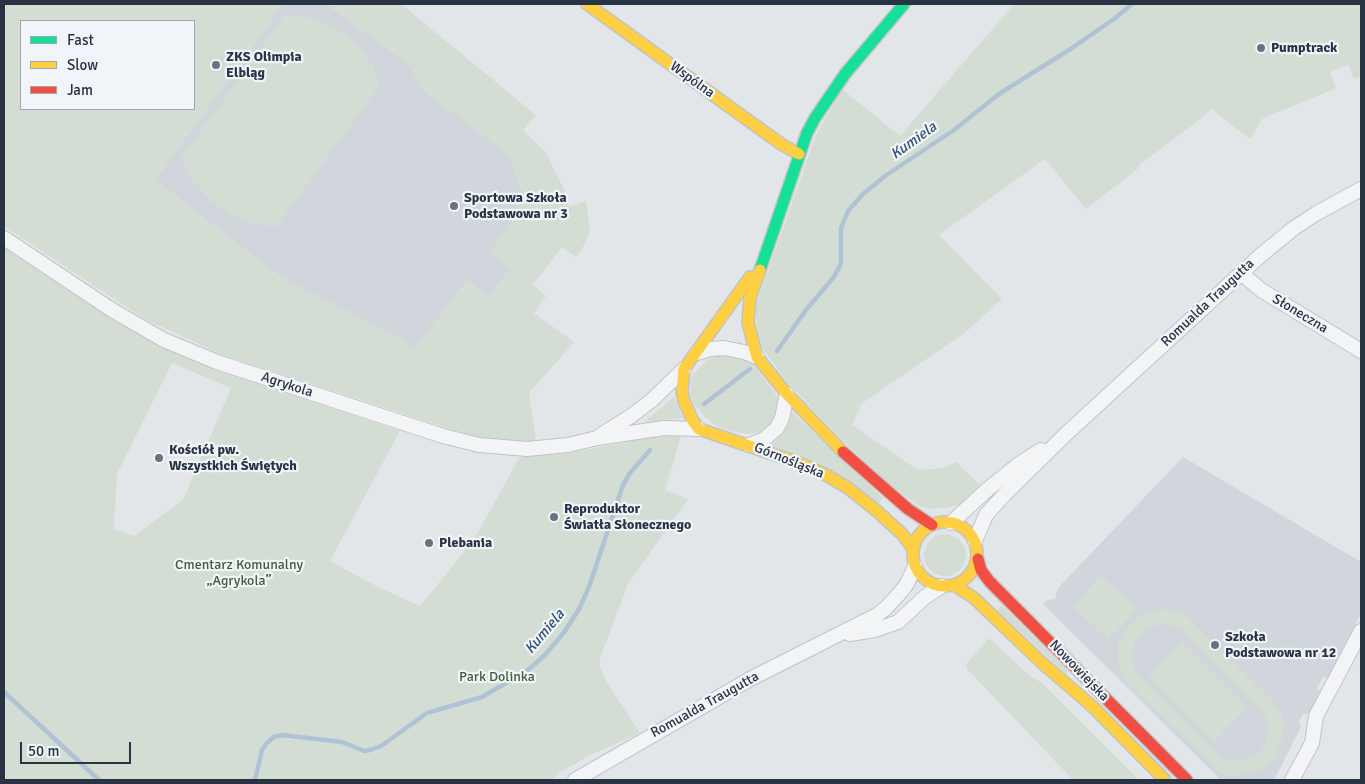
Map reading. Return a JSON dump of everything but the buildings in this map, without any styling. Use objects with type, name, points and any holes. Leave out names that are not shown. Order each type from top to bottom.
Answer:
[{"type":"street","name":"Wspólna","points":[[587,4],[781,144],[799,154]]},
{"type":"street","points":[[904,4],[844,74],[815,118],[799,154],[765,250],[747,313],[748,328],[757,357],[787,394],[849,458],[914,514],[932,525]]},
{"type":"street","name":"Romualda Traugutta","points":[[975,541],[986,515],[1004,495],[1067,433],[1241,273],[1294,228],[1361,189]]},
{"type":"street","name":"Agrykola","points":[[4,238],[105,305],[164,340],[217,362],[444,436],[479,445],[527,449],[568,445],[597,438],[664,428],[699,429]]},
{"type":"street","points":[[699,429],[684,401],[682,392],[684,370],[732,304],[765,250]]},
{"type":"street","name":"Słoneczna","points":[[1241,273],[1261,290],[1361,351]]},
{"type":"street","points":[[697,353],[710,349],[724,348],[757,357]]},
{"type":"street","name":"Agrykola","points":[[597,438],[652,400],[684,370]]},
{"type":"street","points":[[749,445],[763,440],[777,428],[782,418],[787,394]]},
{"type":"street","name":"Górnośląska","points":[[699,429],[802,464],[848,488],[897,528],[913,549]]},
{"type":"street","name":"Romualda Traugutta","points":[[951,522],[1011,470],[1067,433]]},
{"type":"street","points":[[951,522],[965,529],[975,541],[978,559],[966,578],[948,586],[928,581],[915,566],[913,549],[920,534],[932,525],[951,522]]},
{"type":"street","name":"Nowowiejska","points":[[978,559],[981,570],[989,581],[1187,780]]},
{"type":"street","name":"Romualda Traugutta","points":[[575,780],[752,678],[839,635],[886,608],[906,584],[915,566]]},
{"type":"street","name":"Romualda Traugutta","points":[[839,635],[875,630],[898,622],[925,598],[948,586]]},
{"type":"street","name":"Nowowiejska","points":[[948,586],[974,598],[1040,662],[1093,706],[1165,780]]},
{"type":"street","points":[[1292,780],[1312,743],[1316,716],[1361,631]]},
{"type":"shaded area","points":[[283,4],[326,4],[407,62],[424,91],[494,143],[511,160],[521,189],[517,214],[490,254],[510,269],[488,297],[467,280],[415,349],[386,331],[279,276],[155,180]]},
{"type":"shaded area","name":"Szkoła Podstawowa nr 12","points":[[1183,457],[1361,562],[1361,614],[1328,677],[1323,677],[1317,688],[1320,692],[1309,713],[1303,714],[1299,722],[1301,727],[1274,780],[1221,780],[1043,604],[1047,600],[1055,599],[1058,588]]},
{"type":"green space","points":[[4,4],[283,4],[155,180],[279,276],[386,331],[415,349],[467,279],[488,297],[509,270],[490,254],[517,214],[521,189],[511,160],[505,153],[424,91],[407,62],[326,4],[401,4],[536,115],[523,130],[546,153],[563,187],[569,207],[586,201],[590,231],[585,244],[576,257],[562,247],[533,285],[546,296],[534,313],[574,342],[529,393],[536,441],[511,441],[472,436],[222,355],[143,318],[4,226]]},
{"type":"green space","points":[[1014,4],[1361,4],[1361,77],[1354,79],[1348,65],[1330,72],[1336,88],[1262,119],[1250,139],[1211,109],[1086,209],[1045,159],[939,235],[1002,299],[966,332],[861,404],[852,425],[918,470],[942,468],[956,462],[981,486],[964,502],[956,506],[934,509],[921,507],[893,487],[839,437],[787,382],[763,349],[758,338],[755,307],[816,135],[842,89],[900,136]]},
{"type":"green space","points":[[284,16],[308,17],[334,27],[357,44],[374,67],[379,87],[277,226],[254,224],[231,215],[210,200],[193,181],[181,158]]},
{"type":"green space","points":[[4,248],[113,320],[178,354],[218,370],[400,431],[330,561],[378,587],[420,606],[478,532],[520,457],[562,454],[673,433],[682,433],[665,490],[688,499],[628,584],[600,658],[600,667],[606,681],[640,733],[590,755],[559,773],[552,780],[4,780]],"holes":[[[172,363],[231,388],[183,500],[134,536],[114,529],[117,474]]]},
{"type":"green space","points":[[727,353],[740,356],[752,363],[777,396],[779,403],[778,418],[763,432],[747,434],[716,426],[694,404],[690,395],[693,374],[707,360]]},
{"type":"green space","points":[[674,397],[683,418],[645,422],[645,421]]},
{"type":"green space","points":[[792,412],[883,498],[879,503],[771,445],[784,431]]},
{"type":"green space","points":[[941,534],[949,534],[960,540],[966,555],[960,570],[949,576],[941,576],[930,570],[924,559],[924,551],[930,540]]},
{"type":"green space","points":[[1101,575],[1137,610],[1108,640],[1072,606]]},
{"type":"green space","points":[[1002,605],[1068,671],[1066,674],[997,610]]},
{"type":"green space","points":[[1157,609],[1173,610],[1188,617],[1270,698],[1279,708],[1284,720],[1281,742],[1273,759],[1260,770],[1252,773],[1233,776],[1222,774],[1125,681],[1118,663],[1118,645],[1125,630],[1138,617]],"holes":[[[1155,625],[1170,625],[1183,631],[1264,714],[1268,733],[1265,745],[1257,755],[1245,761],[1230,761],[1222,758],[1136,672],[1132,659],[1134,644],[1143,632]]]},
{"type":"green space","points":[[989,638],[1030,676],[1042,683],[1139,780],[1073,780],[966,668],[967,663]]},
{"type":"green space","points":[[1182,642],[1248,707],[1214,742],[1148,677]]},
{"type":"waterway","name":"Kumiela","points":[[777,351],[839,268],[841,262],[841,228],[848,211],[863,194],[885,176],[954,130],[999,94],[1072,48],[1132,4]]},
{"type":"waterway","name":"Kumiela","points":[[704,404],[750,369]]},
{"type":"waterway","name":"Kumiela","points":[[255,780],[262,750],[274,737],[282,735],[342,742],[364,751],[370,750],[381,746],[427,713],[482,697],[528,670],[545,655],[565,631],[579,609],[589,587],[623,485],[630,473],[650,450]]},
{"type":"waterway","name":"Kumiela","points":[[4,692],[99,780]]},
{"type":"traffic: fast","points":[[760,270],[807,133],[815,118],[845,74],[904,4]]},
{"type":"traffic: slow","points":[[587,4],[781,144],[799,154]]},
{"type":"traffic: slow","points":[[760,270],[750,298],[748,323],[757,357],[787,394],[843,452]]},
{"type":"traffic: slow","points":[[750,277],[684,369],[682,392],[693,421],[699,429],[802,464],[826,475],[848,488],[878,512],[903,535],[913,549]]},
{"type":"traffic: slow","points":[[939,522],[951,522],[968,531],[975,542],[977,554],[975,566],[968,577],[951,586],[939,586],[927,581],[918,572],[913,560],[913,548],[918,536],[927,527],[939,522]]},
{"type":"traffic: slow","points":[[954,585],[974,598],[1041,662],[1093,707],[1165,780]]},
{"type":"traffic: jam","points":[[843,452],[908,509],[932,525]]},
{"type":"traffic: jam","points":[[978,559],[981,570],[989,581],[1187,780]]},
{"type":"place","name":"Pumptrack","points":[[1261,48]]},
{"type":"place","name":"ZKS Olimpia Elbląg","points":[[216,65]]},
{"type":"place","name":"Sportowa Szkoła Podstawowa nr 3","points":[[454,206]]},
{"type":"place","name":"Kościół pw. Wszystkich Świętych","points":[[159,458]]},
{"type":"place","name":"Reproduktor Światła Słonecznego","points":[[554,517]]},
{"type":"place","name":"Plebania","points":[[429,543]]},
{"type":"place","name":"Szkoła Podstawowa nr 12","points":[[1215,645]]},
{"type":"park label","name":"Cmentarz Komunalny „Agrykola”","points":[[239,574]]},
{"type":"park label","name":"Park Dolinka","points":[[497,677]]}]
